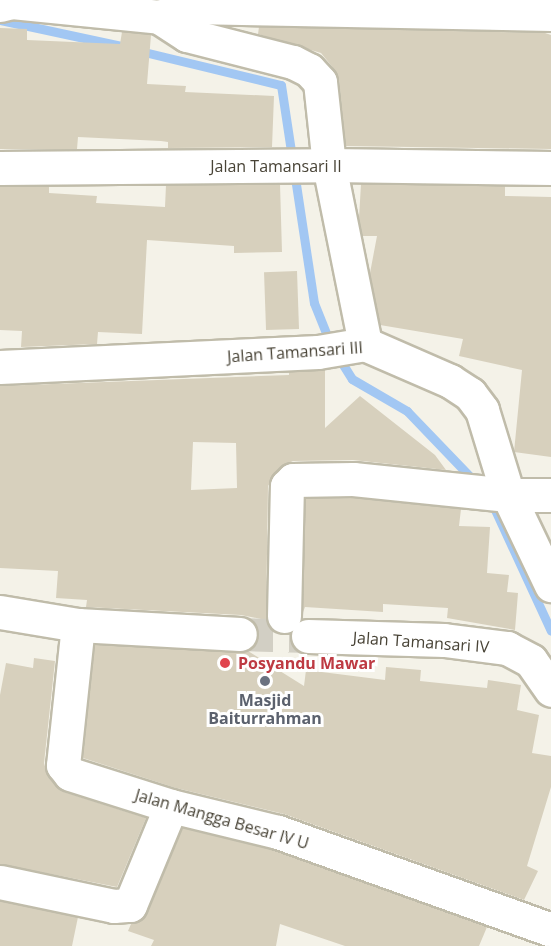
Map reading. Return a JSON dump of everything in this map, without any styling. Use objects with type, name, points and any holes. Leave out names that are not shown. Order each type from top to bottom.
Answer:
[{"type":"street","points":[[0,5],[12,2],[159,17],[189,7],[551,14]]},
{"type":"street","points":[[159,17],[187,35],[309,70],[320,82],[307,165],[343,348]]},
{"type":"street","name":"Jalan Tamansari II","points":[[0,168],[307,165],[551,168]]},
{"type":"street","name":"Jalan Tamansari III","points":[[0,367],[343,348],[450,381],[470,394],[482,410],[504,494],[551,585]]},
{"type":"street","name":"Jalan Tamansari IV","points":[[504,494],[353,480],[289,482],[296,626],[507,648],[531,660],[551,690]]},
{"type":"street","points":[[504,494],[551,495]]},
{"type":"street","points":[[0,612],[78,625],[240,634]]},
{"type":"street","name":"Jalan Mangga Besar IV U","points":[[78,625],[63,765],[80,779],[171,806],[278,832],[551,930]]},
{"type":"street","points":[[0,882],[114,906],[130,905],[171,806]]},
{"type":"building","points":[[259,27],[545,33],[551,35],[551,149],[346,146],[339,80],[334,69],[321,53],[258,34]]},
{"type":"building","points":[[0,28],[27,29],[27,40],[120,44],[122,32],[151,35],[147,84],[186,86],[185,92],[274,96],[272,147],[168,148],[168,142],[161,141],[78,137],[77,149],[0,149]]},
{"type":"building","points":[[280,184],[282,252],[234,253],[234,246],[147,240],[142,334],[98,332],[97,344],[21,347],[22,331],[0,330],[0,187],[49,186],[49,193],[97,196],[96,203],[165,207],[166,185]]},
{"type":"building","points":[[361,184],[505,186],[505,196],[551,197],[551,457],[514,452],[522,370],[459,356],[463,339],[380,325],[370,273],[377,236],[362,236],[359,218]]},
{"type":"building","points":[[297,271],[299,329],[266,330],[264,272]]},
{"type":"building","points":[[325,370],[325,428],[360,396],[435,455],[446,470],[353,460],[293,461],[280,467],[268,486],[266,620],[241,615],[86,607],[87,600],[56,598],[58,571],[0,568],[0,386],[289,375],[289,372]],"holes":[[[193,442],[236,443],[237,488],[191,490]]]},
{"type":"building","points":[[352,498],[461,509],[459,526],[490,527],[487,573],[509,575],[507,592],[518,593],[515,630],[447,618],[448,608],[383,604],[383,612],[305,607],[303,612],[305,499]]},
{"type":"building","points":[[95,645],[248,651],[304,686],[306,670],[385,680],[386,667],[421,670],[420,681],[487,688],[488,680],[521,685],[517,710],[539,715],[532,753],[551,756],[551,787],[527,866],[538,871],[524,900],[284,814],[176,788],[83,758]]},
{"type":"building","points":[[34,658],[55,661],[44,763],[48,777],[64,792],[146,818],[117,887],[0,864],[0,695],[6,663],[33,668]]},
{"type":"building","points":[[182,828],[273,850],[487,927],[479,946],[345,946],[280,924],[276,946],[151,946],[154,940],[128,931],[131,924],[147,912]]},
{"type":"building","points":[[0,901],[78,917],[72,946],[0,946]]},
{"type":"waterway","points":[[0,20],[121,46]]},
{"type":"waterway","points":[[140,51],[281,85],[314,303],[330,343]]},
{"type":"waterway","points":[[337,355],[352,379],[407,411],[475,482]]},
{"type":"waterway","points":[[490,499],[551,631]]},
{"type":"tunnel","points":[[240,634],[308,636]]},
{"type":"place","name":"Posyandu Mawar","points":[[225,663]]},
{"type":"place","name":"Masjid Baiturrahman","points":[[265,681]]}]
